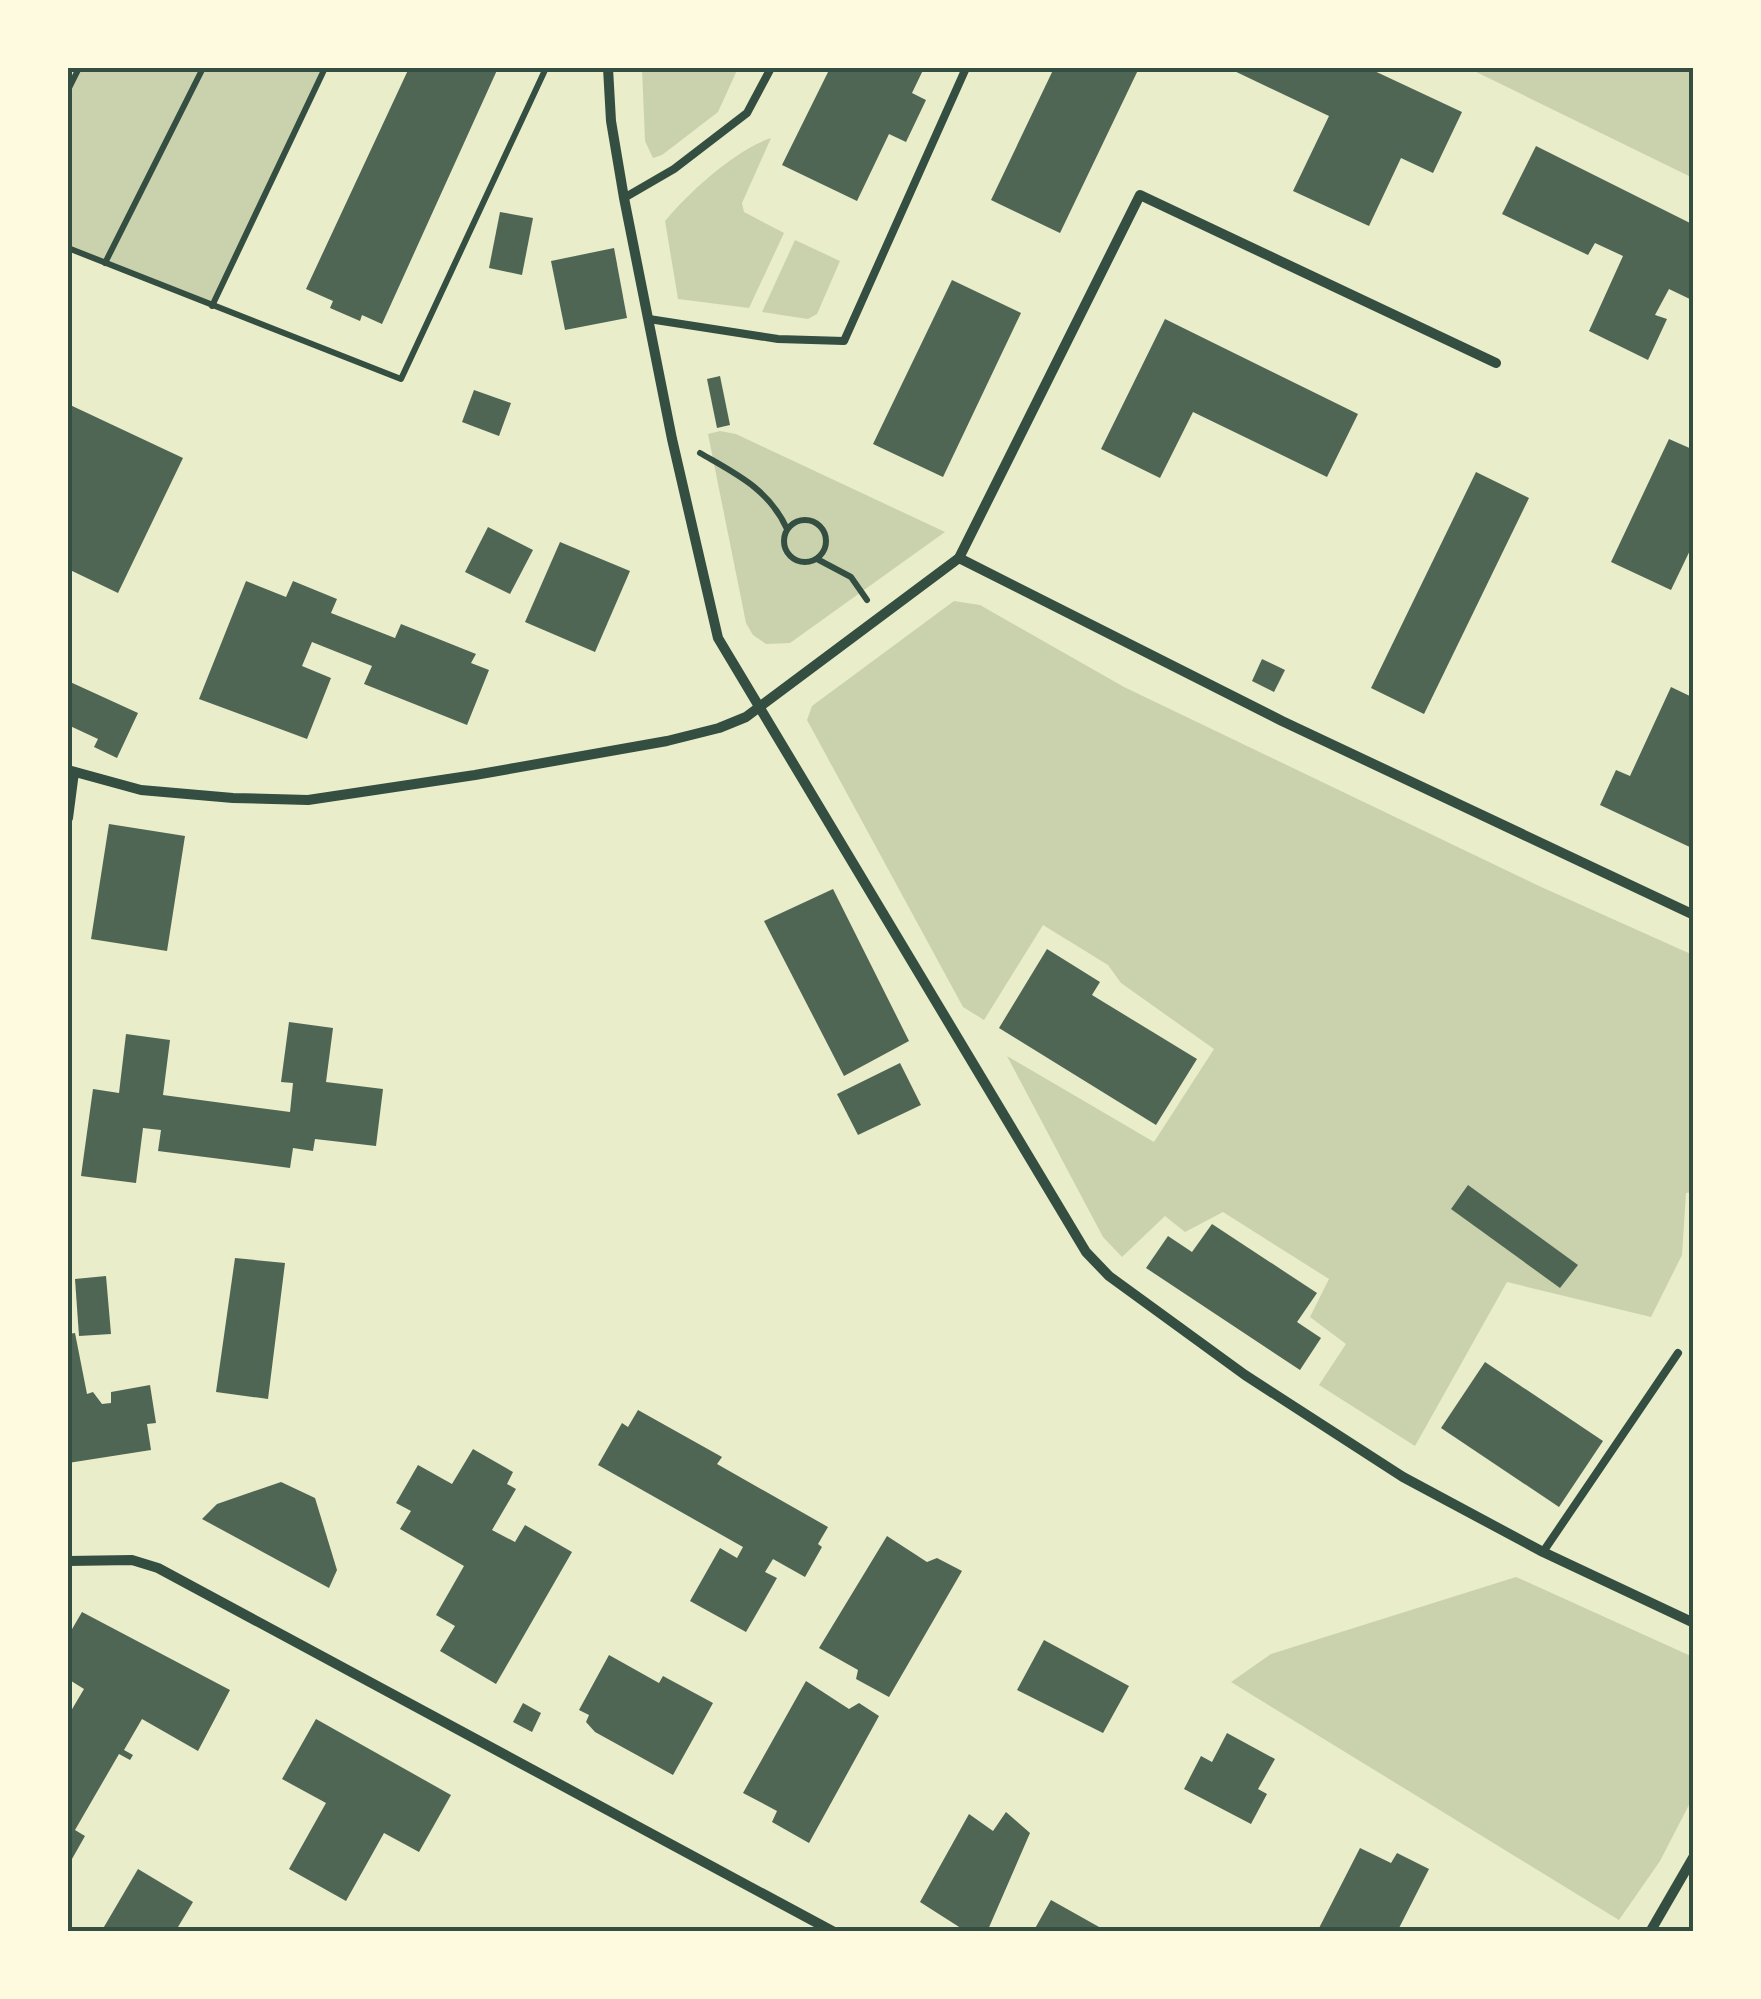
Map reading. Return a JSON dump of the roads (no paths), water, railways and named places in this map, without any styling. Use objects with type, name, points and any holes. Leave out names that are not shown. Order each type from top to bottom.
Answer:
[{"type":"street","points":[[608,68],[614,142],[624,198],[672,439],[718,638],[1050,1194],[1097,1266],[1245,1375],[1387,1467],[1542,1552],[1694,1623]]},
{"type":"street","points":[[68,818],[70,771],[141,790],[308,800],[667,740],[731,724],[759,708],[959,558],[1140,195],[1496,364]]},
{"type":"street","points":[[959,558],[1282,721],[1694,915]]},
{"type":"street","points":[[68,1561],[132,1560],[158,1568],[834,1932]]},
{"type":"street","points":[[1650,1932],[1694,1856]]},
{"type":"lane","points":[[624,198],[674,170],[747,113],[771,68]]},
{"type":"lane","points":[[649,320],[778,339],[844,342],[966,68]]},
{"type":"lane","points":[[1542,1552],[1678,1353]]}]
